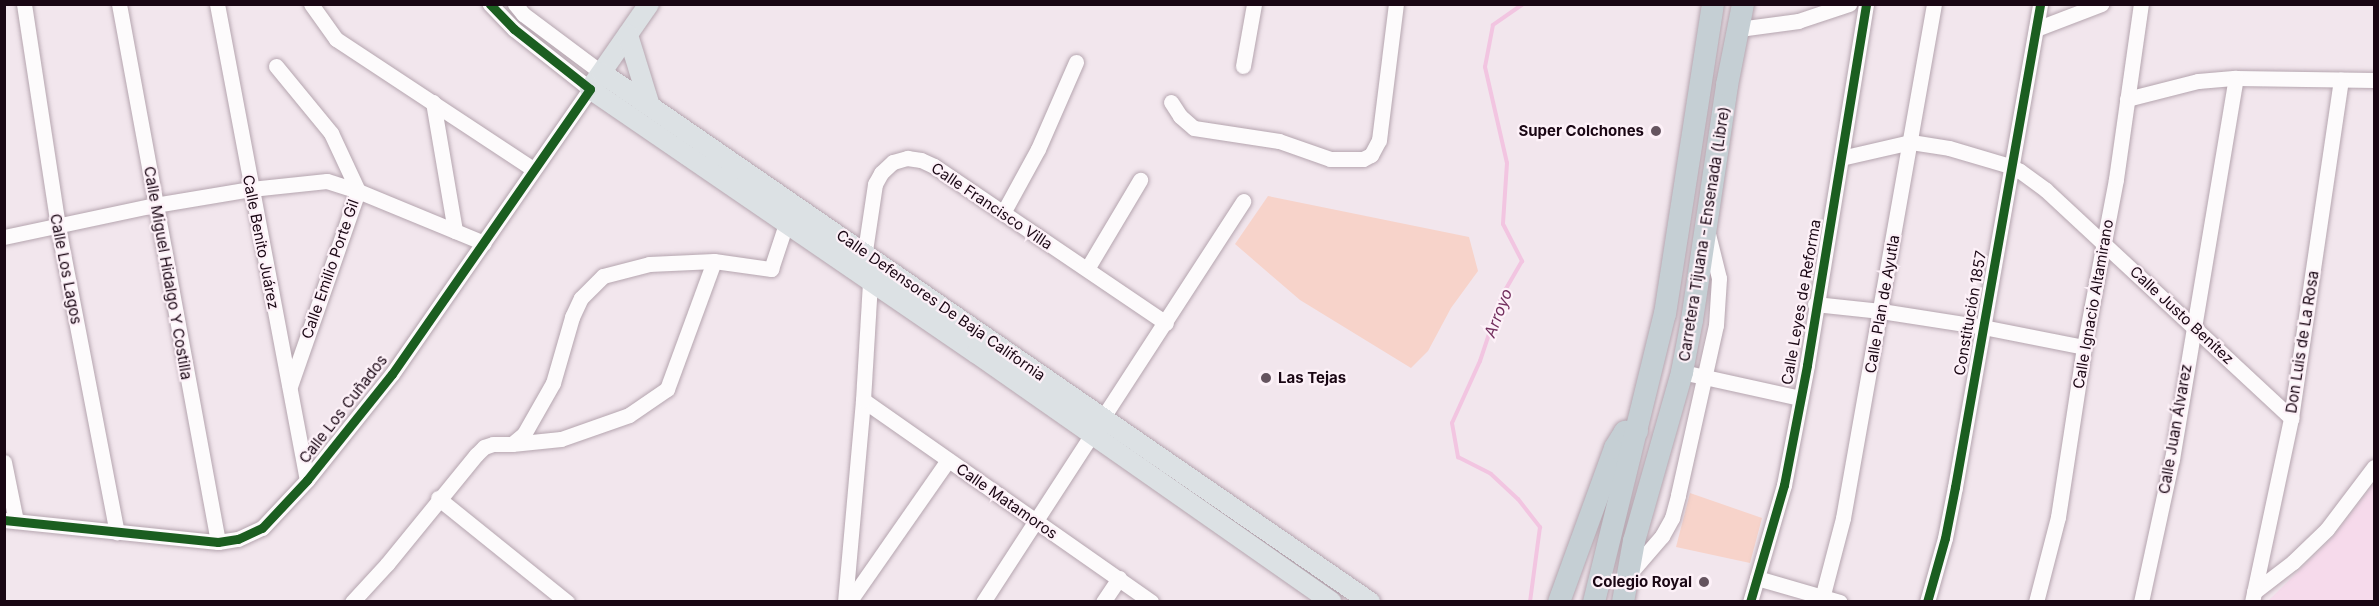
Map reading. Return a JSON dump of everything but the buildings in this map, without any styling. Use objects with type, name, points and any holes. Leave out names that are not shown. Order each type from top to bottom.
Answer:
[{"type":"highway","name":"Carretera Tijuana - Ensenada (Libre)","points":[[1594,602],[1616,519],[1634,430],[1654,364],[1671,286],[1713,4]]},
{"type":"highway","name":"Carretera Tijuana - Ensenada (Libre)","points":[[1623,602],[1634,541],[1682,372],[1707,229],[1727,85],[1743,4]]},
{"type":"highway","points":[[1698,96],[1727,85]]},
{"type":"highway","points":[[1559,602],[1615,448],[1625,432],[1634,430],[1643,432],[1648,438],[1648,447],[1629,519],[1628,532],[1634,541]]},
{"type":"main road","name":"Calle Los Cuñados","points":[[590,89],[649,4]]},
{"type":"main road","points":[[628,35],[650,106]]},
{"type":"main road","name":"Calle Defensores De Baja California","points":[[602,73],[865,251],[1104,417],[1340,593],[1370,602]]},
{"type":"main road","name":"Calle Defensores De Baja California","points":[[590,89],[1332,602]]},
{"type":"main road","points":[[870,282],[883,264]]},
{"type":"street","name":"Calle Los Lagos","points":[[24,4],[58,226],[117,532]]},
{"type":"street","name":"Calle Miguel Hidalgo Y Costilla","points":[[119,4],[218,542]]},
{"type":"street","name":"Calle Benito Juárez","points":[[217,4],[307,480]]},
{"type":"street","points":[[311,4],[336,39],[533,169]]},
{"type":"street","name":"Calle Defensores De Baja California","points":[[490,4],[514,29],[590,89]]},
{"type":"street","points":[[1244,66],[1254,4]]},
{"type":"street","points":[[1171,102],[1180,116],[1194,128],[1279,141],[1330,159],[1364,159],[1371,155],[1379,140],[1396,4]]},
{"type":"street","points":[[1739,29],[1798,21],[1849,4]]},
{"type":"street","name":"Calle Leyes de Reforma","points":[[1750,602],[1784,484],[1866,4]]},
{"type":"street","name":"Calle Plan de Ayutla","points":[[1822,599],[1843,518],[1934,4]]},
{"type":"street","name":"Constitución 1857","points":[[1927,602],[1945,538],[2040,4]]},
{"type":"street","points":[[2036,29],[2101,4]]},
{"type":"street","name":"Calle Ignacio Altamirano","points":[[2036,602],[2058,517],[2084,347],[2104,244],[2141,4]]},
{"type":"street","points":[[514,29],[519,9]]},
{"type":"street","name":"Calle Defensores De Baja California","points":[[519,9],[602,73]]},
{"type":"street","points":[[1003,213],[1038,149],[1076,62]]},
{"type":"street","name":"Calle Emilio Porte Gil","points":[[276,66],[331,133],[358,191],[289,388]]},
{"type":"street","points":[[2127,99],[2198,81],[2236,78],[2374,80]]},
{"type":"street","name":"Calle Juan Álvarez","points":[[2142,602],[2172,459],[2236,78]]},
{"type":"street","name":"Don Luis de La Rosa","points":[[2253,597],[2284,438],[2290,418],[2340,80]]},
{"type":"street","name":"Calle Los Cuñados","points":[[10,520],[218,542],[238,539],[262,528],[307,480],[392,374],[590,89]]},
{"type":"street","points":[[433,102],[455,231]]},
{"type":"street","name":"Calle Justo Benítez","points":[[1841,158],[1911,142],[1949,148],[2010,166],[2046,190],[2290,418]]},
{"type":"street","name":"Calle Francisco Villa","points":[[865,251],[875,184],[881,173],[893,162],[906,158],[921,160],[934,166],[1166,323]]},
{"type":"street","points":[[1087,269],[1140,180]]},
{"type":"street","points":[[4,237],[156,205],[251,189],[327,181],[358,191],[484,243]]},
{"type":"street","points":[[983,602],[1244,201]]},
{"type":"street","points":[[512,444],[531,423],[553,383],[572,317],[581,298],[603,276],[649,264],[714,261],[771,269],[786,224]]},
{"type":"street","points":[[1628,576],[1662,536],[1672,518],[1705,377],[1716,325],[1719,278],[1707,229]]},
{"type":"street","points":[[352,602],[387,564],[438,498],[484,447],[571,436],[629,415],[667,389],[714,261]]},
{"type":"street","points":[[847,602],[870,282]]},
{"type":"street","points":[[1815,304],[1881,311],[1983,327],[2084,347]]},
{"type":"street","points":[[1682,372],[1800,398]]},
{"type":"street","name":"Calle Matamoros","points":[[863,400],[1151,602]]},
{"type":"street","points":[[847,602],[948,460]]},
{"type":"street","points":[[4,462],[10,520]]},
{"type":"street","points":[[2253,597],[2327,529],[2374,467]]},
{"type":"street","points":[[1181,497],[1191,480]]},
{"type":"street","points":[[438,498],[567,602]]},
{"type":"street","points":[[1103,602],[1119,578]]},
{"type":"street","points":[[1757,578],[1822,599],[1840,602]]},
{"type":"shaded area","points":[[1268,196],[1469,237],[1478,271],[1451,308],[1428,351],[1411,368],[1300,300],[1235,244]]},
{"type":"shaded area","points":[[2374,483],[2374,601],[2268,601],[2332,538]]},
{"type":"shaded area","points":[[1690,493],[1762,518],[1750,563],[1676,547]]},
{"type":"waterway","name":"Arroyo","points":[[1523,4],[1493,25],[1485,67],[1507,163],[1503,224],[1522,261],[1502,295],[1480,361],[1452,423],[1458,457],[1491,474],[1518,499],[1540,527],[1530,602]]},
{"type":"cycle path","points":[[4,520],[218,542],[238,539],[262,528],[307,480],[392,374],[590,89],[514,29],[490,4]]},
{"type":"cycle path","points":[[1750,602],[1784,485],[1807,365],[1866,4]]},
{"type":"cycle path","points":[[1927,602],[1945,538],[1955,487],[2040,4]]},
{"type":"place","name":"Super Colchones","points":[[1656,131]]},
{"type":"place","name":"Las Tejas","points":[[1266,378]]},
{"type":"place","name":"Colegio Royal","points":[[1704,582]]}]
